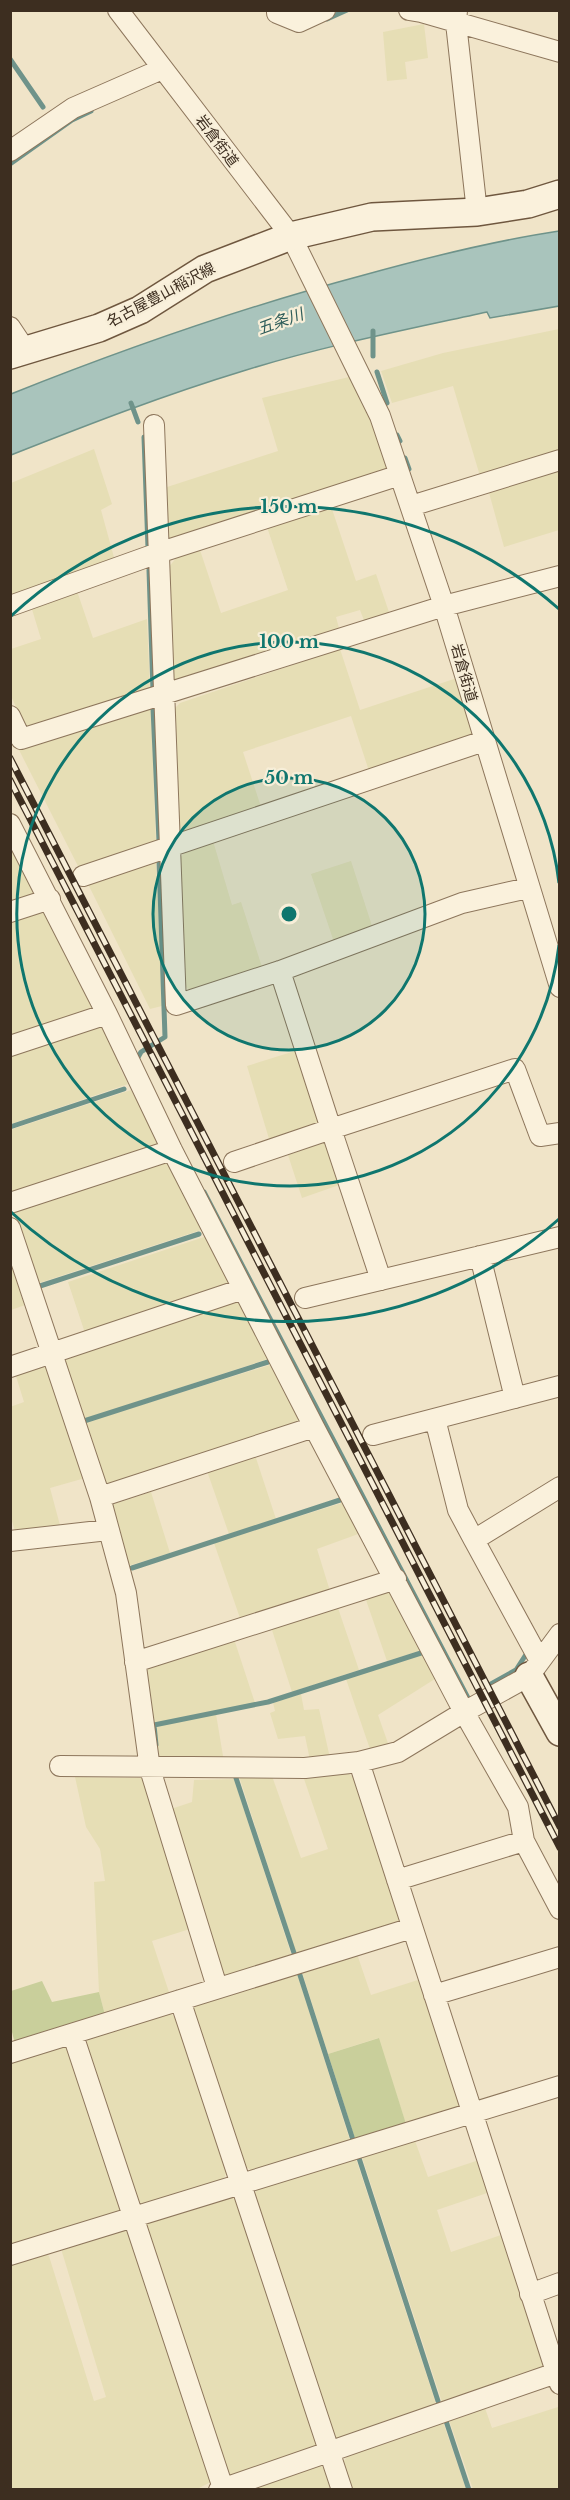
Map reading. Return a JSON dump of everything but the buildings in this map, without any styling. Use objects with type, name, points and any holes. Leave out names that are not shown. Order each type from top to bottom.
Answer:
[{"type":"main road","name":"名古屋豊山稲沢線","points":[[19,353],[99,328],[140,310],[205,269],[291,236],[372,217],[477,212],[528,204],[560,194]]},
{"type":"main road","points":[[534,1669],[560,1732]]},
{"type":"street","name":"岩倉街道","points":[[118,10],[291,236],[380,416],[444,606],[560,987]]},
{"type":"street","points":[[277,10],[277,13],[299,22],[325,10]]},
{"type":"street","points":[[409,10],[456,17],[560,52]]},
{"type":"street","points":[[456,17],[477,212]]},
{"type":"street","points":[[10,151],[73,108],[162,69]]},
{"type":"street","points":[[10,327],[19,353]]},
{"type":"street","points":[[154,425],[176,1005],[280,971],[462,903],[528,888]]},
{"type":"street","points":[[411,506],[560,460]]},
{"type":"street","points":[[10,606],[159,553],[400,475]]},
{"type":"street","points":[[10,716],[21,739],[444,606],[560,576]]},
{"type":"street","points":[[84,876],[484,741]]},
{"type":"street","points":[[10,824],[50,899],[172,1150],[314,1427],[464,1712],[518,1807],[524,1841],[560,1910]]},
{"type":"street","points":[[10,912],[50,899]]},
{"type":"street","points":[[280,971],[381,1280]]},
{"type":"street","points":[[10,1046],[107,1014]]},
{"type":"street","points":[[234,1162],[515,1069],[540,1136],[560,1133]]},
{"type":"street","points":[[10,1203],[172,1150]]},
{"type":"street","points":[[10,1228],[100,1497],[126,1593],[150,1769],[217,1987]]},
{"type":"street","points":[[305,1298],[560,1237]]},
{"type":"street","points":[[480,1256],[515,1398]]},
{"type":"street","points":[[10,1367],[243,1289]]},
{"type":"street","points":[[373,1435],[560,1386]]},
{"type":"street","points":[[435,1419],[458,1510],[474,1539],[534,1669]]},
{"type":"street","points":[[100,1497],[314,1427]]},
{"type":"street","points":[[474,1539],[560,1487]]},
{"type":"street","points":[[10,1541],[108,1530]]},
{"type":"street","points":[[135,1662],[396,1579]]},
{"type":"street","points":[[60,1767],[305,1768],[359,1762],[398,1752],[534,1669],[560,1635]]},
{"type":"street","points":[[73,2035],[221,2489],[558,2378],[359,1762]]},
{"type":"street","points":[[397,1880],[524,1841]]},
{"type":"street","points":[[10,2053],[412,1928]]},
{"type":"street","points":[[434,1995],[560,1957]]},
{"type":"street","points":[[180,2001],[342,2490]]},
{"type":"street","points":[[10,2255],[560,2086]]},
{"type":"street","points":[[530,2294],[560,2283]]},
{"type":"shaded area","points":[[424,24],[428,58],[405,62],[407,79],[387,81],[383,32]]},
{"type":"shaded area","points":[[559,329],[559,453],[480,476],[453,386],[392,403],[381,371],[443,353]]},
{"type":"shaded area","points":[[349,377],[374,421],[390,465],[387,472],[175,543],[167,537],[164,488],[278,451],[262,398]]},
{"type":"shaded area","points":[[94,449],[112,504],[101,510],[115,561],[11,596],[11,483]]},
{"type":"shaded area","points":[[559,468],[559,530],[504,547],[488,489]]},
{"type":"shaded area","points":[[331,506],[356,581],[376,574],[390,615],[365,623],[360,610],[336,617],[340,632],[173,683],[169,567],[176,558],[200,550],[221,613],[288,590],[267,527]]},
{"type":"shaded area","points":[[77,591],[93,638],[147,619],[150,692],[32,728],[24,724],[11,696],[11,649],[41,639],[31,606]]},
{"type":"shaded area","points":[[340,649],[360,710],[460,677],[476,732],[471,737],[369,771],[351,716],[243,752],[261,807],[183,834],[177,829],[174,709],[180,703]]},
{"type":"shaded area","points":[[151,708],[156,842],[79,868],[18,748]]},
{"type":"shaded area","points":[[10,841],[37,890],[33,897],[10,904]]},
{"type":"shaded area","points":[[213,841],[232,905],[241,902],[262,967],[190,991],[186,987],[181,857],[187,850]]},
{"type":"shaded area","points":[[156,859],[162,1006],[150,1009],[87,882]]},
{"type":"shaded area","points":[[351,861],[373,929],[334,942],[311,874]]},
{"type":"shaded area","points":[[39,912],[49,915],[95,1005],[93,1011],[11,1038],[10,921]]},
{"type":"shaded area","points":[[97,1025],[106,1030],[122,1060],[118,1064],[128,1084],[11,1124],[10,1053]]},
{"type":"shaded area","points":[[298,1050],[320,1120],[314,1128],[270,1142],[247,1066]]},
{"type":"shaded area","points":[[131,1090],[158,1141],[156,1146],[13,1195],[10,1193],[10,1130]]},
{"type":"shaded area","points":[[322,1141],[329,1144],[342,1184],[302,1198],[287,1152]]},
{"type":"shaded area","points":[[163,1162],[171,1165],[204,1229],[36,1284],[14,1216],[17,1209]]},
{"type":"shaded area","points":[[207,1236],[231,1283],[227,1288],[85,1333],[68,1282]]},
{"type":"shaded area","points":[[10,1254],[28,1304],[11,1310],[10,1310]]},
{"type":"shaded area","points":[[231,1302],[242,1304],[271,1358],[81,1420],[63,1363],[66,1357]]},
{"type":"shaded area","points":[[41,1364],[48,1369],[85,1478],[50,1488],[61,1529],[16,1535],[10,1514],[10,1407],[24,1402],[15,1373]]},
{"type":"shaded area","points":[[273,1364],[302,1419],[298,1424],[111,1485],[102,1481],[83,1423]]},
{"type":"shaded area","points":[[255,1455],[276,1519],[229,1534],[207,1471]]},
{"type":"shaded area","points":[[151,1492],[170,1553],[128,1566],[110,1510],[114,1504]]},
{"type":"shaded area","points":[[345,1502],[361,1533],[317,1549],[330,1591],[241,1621],[214,1543]]},
{"type":"shaded area","points":[[384,1590],[393,1594],[423,1650],[387,1661],[365,1597]]},
{"type":"shaded area","points":[[337,1605],[359,1670],[292,1692],[271,1627]]},
{"type":"shaded area","points":[[234,1639],[255,1703],[151,1724],[144,1672],[148,1668]]},
{"type":"shaded area","points":[[425,1654],[438,1677],[378,1715],[389,1746],[371,1752],[346,1679]]},
{"type":"shaded area","points":[[301,1694],[304,1710],[319,1709],[330,1758],[310,1760],[305,1736],[278,1739],[270,1713],[275,1711],[273,1703]]},
{"type":"shaded area","points":[[216,1714],[224,1762],[165,1762],[159,1756],[155,1726]]},
{"type":"shaded area","points":[[349,1774],[356,1779],[402,1915],[396,1925],[297,1956],[239,1776],[272,1776],[301,1858],[328,1849],[303,1776]]},
{"type":"shaded area","points":[[75,1777],[142,1778],[193,1928],[152,1941],[170,1995],[105,2015],[99,1992],[94,1882],[105,1881],[100,1849],[86,1827]]},
{"type":"shaded area","points":[[234,1779],[292,1957],[227,1977],[220,1972],[168,1810],[192,1802],[194,1780]]},
{"type":"shaded area","points":[[357,1954],[371,1995],[421,1979],[462,2104],[455,2113],[407,2127],[378,2038],[328,2054],[302,1972]]},
{"type":"shaded area","points":[[297,1973],[351,2144],[254,2172],[243,2165],[192,2015],[195,2005]]},
{"type":"shaded area","points":[[169,2012],[179,2021],[227,2171],[222,2183],[145,2204],[135,2201],[85,2049],[88,2038]]},
{"type":"shaded area","points":[[62,2046],[68,2048],[122,2203],[118,2213],[11,2246],[11,2062]]},
{"type":"shaded area","points":[[414,2138],[428,2177],[479,2160],[490,2192],[437,2210],[451,2252],[504,2234],[545,2363],[537,2373],[443,2405],[361,2154]]},
{"type":"shaded area","points":[[355,2156],[437,2407],[336,2441],[330,2436],[253,2198],[258,2187]]},
{"type":"shaded area","points":[[227,2195],[238,2201],[318,2440],[314,2449],[235,2477],[226,2473],[144,2229],[148,2222]]},
{"type":"shaded area","points":[[123,2229],[133,2235],[211,2482],[195,2490],[12,2489],[10,2264],[44,2253],[49,2256],[94,2401],[106,2397],[62,2252],[63,2247]]},
{"type":"shaded area","points":[[558,2407],[559,2489],[473,2489],[449,2420],[485,2408],[492,2428]]},
{"type":"shaded area","points":[[443,2422],[466,2489],[351,2489],[342,2464],[348,2455]]},
{"type":"shaded area","points":[[317,2464],[324,2468],[332,2489],[242,2490]]},
{"type":"green space","points":[[42,1981],[52,2002],[99,1992],[105,2015],[15,2044],[11,2028],[11,1991]]},
{"type":"green space","points":[[379,2038],[407,2127],[356,2142],[328,2054]]},
{"type":"water","name":"五条川","points":[[559,231],[559,306],[490,318],[487,312],[303,354],[184,390],[11,455],[11,394],[98,360],[274,301],[437,256]]},
{"type":"waterway","points":[[327,19],[347,10]]},
{"type":"waterway","points":[[10,59],[43,107]]},
{"type":"waterway","points":[[10,164],[72,120],[91,111]]},
{"type":"waterway","points":[[373,331],[373,356]]},
{"type":"waterway","points":[[377,372],[387,403]]},
{"type":"waterway","points":[[131,403],[138,422]]},
{"type":"waterway","points":[[397,435],[400,441]]},
{"type":"waterway","points":[[144,437],[148,548]]},
{"type":"waterway","points":[[405,458],[409,469]]},
{"type":"waterway","points":[[149,570],[153,691]]},
{"type":"waterway","points":[[153,708],[159,841]]},
{"type":"waterway","points":[[136,1061],[141,1052],[165,1037],[159,860]]},
{"type":"waterway","points":[[10,1127],[124,1089]]},
{"type":"waterway","points":[[204,1192],[468,1698]]},
{"type":"waterway","points":[[40,1286],[199,1234]]},
{"type":"waterway","points":[[84,1421],[268,1362]]},
{"type":"waterway","points":[[132,1568],[340,1500]]},
{"type":"waterway","points":[[156,1745],[154,1725],[268,1702],[421,1653]]},
{"type":"waterway","points":[[491,1684],[516,1670],[525,1656]]},
{"type":"waterway","points":[[236,1778],[295,1956]]},
{"type":"waterway","points":[[299,1972],[353,2140]]},
{"type":"waterway","points":[[358,2155],[438,2401]]},
{"type":"waterway","points":[[446,2421],[469,2490]]},
{"type":"railway","points":[[10,758],[560,1827]]},
{"type":"railway","points":[[10,780],[560,1848]]}]
